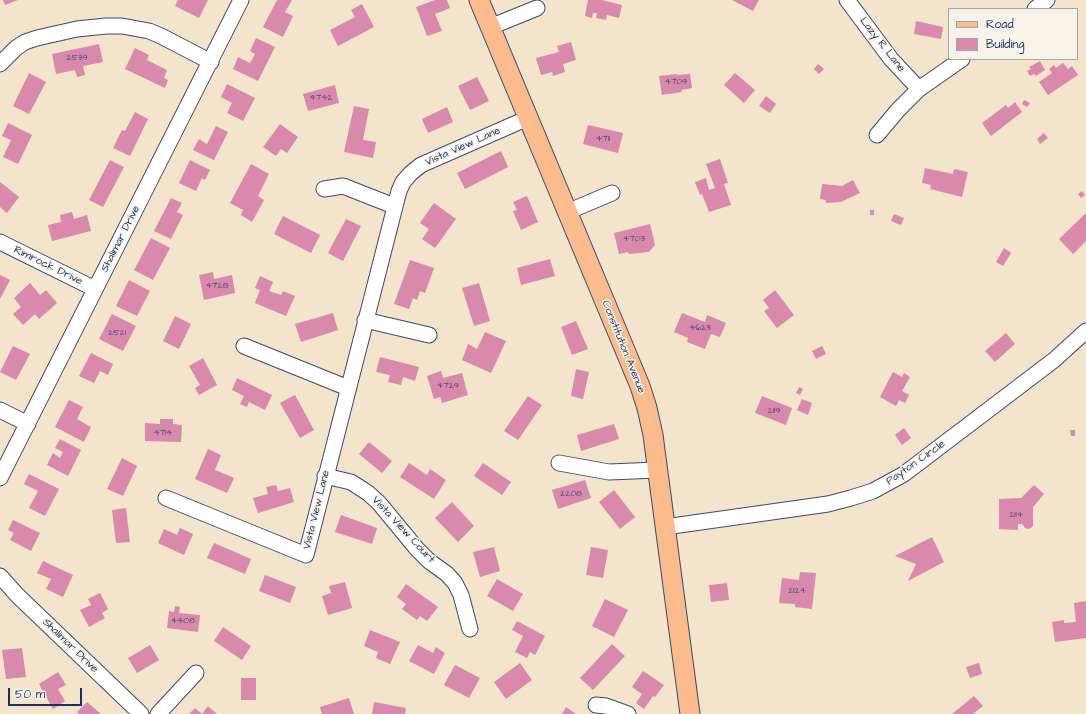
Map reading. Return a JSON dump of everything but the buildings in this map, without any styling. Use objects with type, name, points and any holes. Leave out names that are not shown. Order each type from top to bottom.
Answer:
[{"type":"main road","name":"Constitution Avenue","points":[[479,0],[640,386],[653,434],[690,714]]},
{"type":"street","name":"Shalimar Drive","points":[[0,478],[241,0]]},
{"type":"street","name":"Lazy R Lane","points":[[847,0],[891,59],[919,89]]},
{"type":"street","points":[[1036,8],[1047,0]]},
{"type":"street","points":[[490,27],[537,8]]},
{"type":"street","points":[[0,64],[16,48],[37,38],[77,29],[114,26],[137,28],[149,31],[211,62]]},
{"type":"street","points":[[877,135],[898,110],[919,89],[961,60]]},
{"type":"street","name":"Vista View Lane","points":[[166,498],[306,555],[394,206],[403,182],[421,165],[528,118]]},
{"type":"street","points":[[324,189],[344,186],[394,206]]},
{"type":"street","points":[[567,212],[612,193]]},
{"type":"street","name":"Rimrock Drive","points":[[0,242],[95,289]]},
{"type":"street","points":[[365,320],[430,335]]},
{"type":"street","name":"Payton Circle","points":[[665,527],[828,504],[873,491],[904,474],[1054,360],[1086,331]]},
{"type":"street","points":[[244,346],[348,388]]},
{"type":"street","points":[[0,410],[28,424]]},
{"type":"street","points":[[559,463],[609,472],[657,470]]},
{"type":"street","name":"Vista View Court","points":[[325,476],[351,482],[368,493],[379,503],[429,561],[447,574],[455,583],[461,595],[470,629]]},
{"type":"street","name":"Shalimar Drive","points":[[0,576],[17,595],[141,714]]},
{"type":"street","points":[[158,714],[196,673]]},
{"type":"street","points":[[596,705],[606,706],[628,714]]}]
